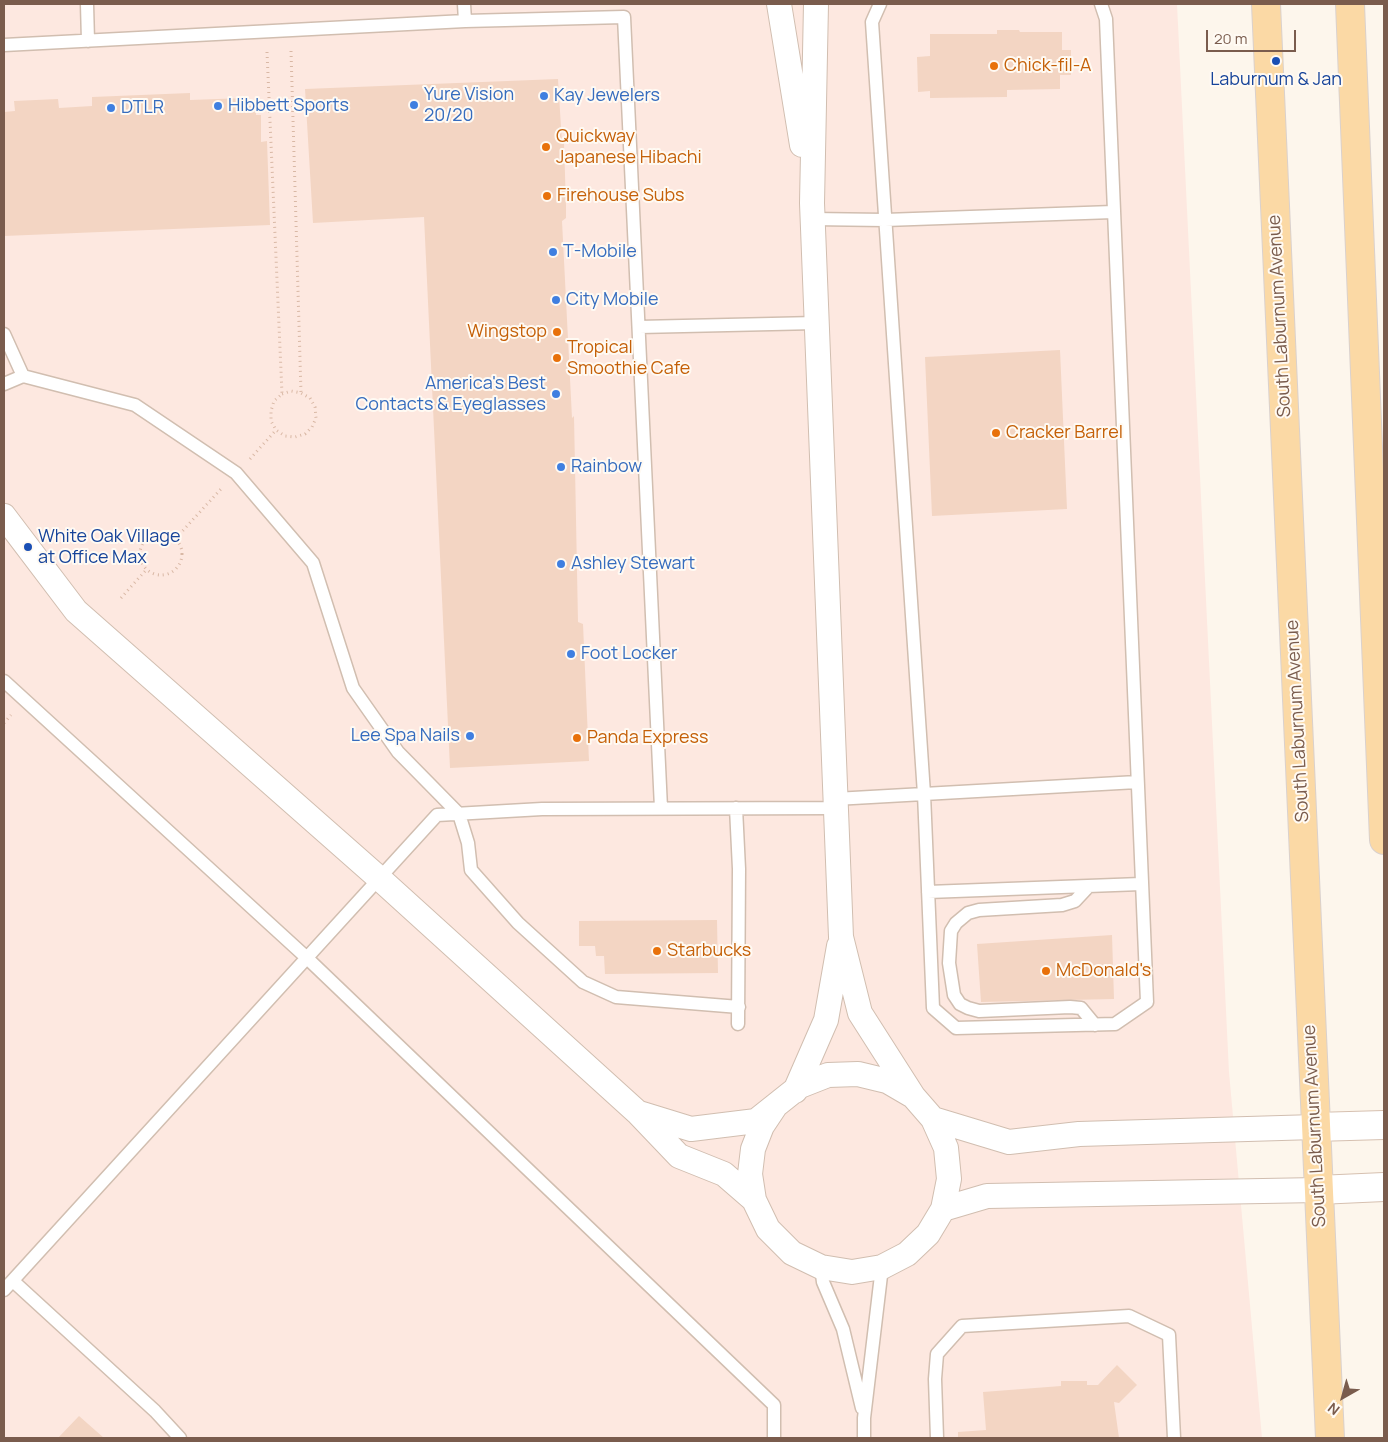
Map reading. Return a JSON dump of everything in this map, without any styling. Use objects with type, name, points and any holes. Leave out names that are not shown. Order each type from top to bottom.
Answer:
[{"type":"main road","name":"South Laburnum Avenue","points":[[1266,4],[1330,1438]]},
{"type":"main road","points":[[1350,4],[1382,726],[1384,840]]},
{"type":"street","points":[[779,4],[812,211]]},
{"type":"street","points":[[776,1105],[762,1126],[753,1149],[750,1174],[754,1200],[768,1229],[792,1253],[821,1267],[852,1272],[882,1267],[907,1254],[928,1234],[943,1209],[949,1179],[946,1148],[933,1120],[913,1096],[860,1013],[841,937],[812,211],[816,4]]},
{"type":"street","points":[[4,516],[76,611],[380,878],[637,1112],[679,1156],[724,1174],[754,1200]]},
{"type":"street","points":[[795,1091],[826,1020],[841,937]]},
{"type":"street","points":[[637,1112],[691,1129],[756,1121],[800,1086],[828,1075],[858,1074],[887,1081],[913,1096]]},
{"type":"street","points":[[933,1120],[1009,1142],[1079,1134],[1384,1125]]},
{"type":"street","points":[[943,1209],[987,1196],[1318,1190],[1384,1187]]},
{"type":"lane","points":[[87,4],[88,41]]},
{"type":"lane","points":[[464,4],[465,21]]},
{"type":"lane","points":[[880,4],[872,22],[924,794],[933,1008],[956,1028],[1115,1024],[1147,1002],[1136,782],[1106,19],[1101,4]]},
{"type":"lane","points":[[4,45],[465,21],[624,17],[661,808]]},
{"type":"lane","points":[[812,211],[885,220],[1113,212]]},
{"type":"lane","points":[[639,327],[816,323]]},
{"type":"lane","points":[[4,334],[23,376]]},
{"type":"lane","points":[[4,384],[23,376],[135,405],[236,473],[313,563],[353,688],[398,752],[460,814],[468,843],[472,870],[518,923],[583,982],[616,997],[739,1006]]},
{"type":"lane","points":[[4,681],[307,958],[774,1405],[774,1438]]},
{"type":"lane","points":[[180,1438],[155,1410],[8,1286],[437,815],[542,809],[736,808],[835,803],[924,794],[1136,782]]},
{"type":"lane","points":[[736,808],[739,869],[738,1024]]},
{"type":"lane","points":[[928,892],[1141,884]]},
{"type":"lane","points":[[1089,886],[1075,901],[1062,905],[979,910],[968,913],[956,923],[951,932],[949,963],[954,995],[960,1004],[968,1008],[979,1011],[1070,1006],[1081,1008],[1095,1025]]},
{"type":"lane","points":[[821,1267],[823,1282],[843,1329],[864,1418]]},
{"type":"lane","points":[[864,1438],[864,1418],[882,1267]]},
{"type":"lane","points":[[937,1438],[935,1379],[937,1354],[962,1326],[1129,1316],[1169,1335],[1174,1438]]},
{"type":"path","points":[[290,30],[301,393]]},
{"type":"path","points":[[266,31],[282,394]]},
{"type":"path","points":[[291,391],[301,393],[310,398],[315,407],[316,418],[312,427],[305,434],[295,437],[285,436],[276,430],[271,421],[270,411],[274,401],[282,394],[291,391]]},
{"type":"path","points":[[157,532],[167,533],[176,538],[181,546],[183,555],[180,564],[174,572],[155,575],[146,570],[141,562],[139,552],[142,543],[148,536],[157,532]]},
{"type":"path","points":[[121,598],[146,570]]},
{"type":"path","points":[[4,723],[12,715]]},
{"type":"shaded area","points":[[4,4],[1177,4],[1229,1072],[1262,1438],[4,1438]]},
{"type":"building","name":"Chick-fil-A","points":[[997,30],[1062,32],[1062,50],[1071,50],[1071,75],[1060,75],[1060,89],[1007,90],[1007,97],[930,98],[930,91],[918,92],[917,57],[930,56],[930,34],[997,34]]},
{"type":"building","points":[[558,79],[562,143],[564,143],[566,218],[562,221],[572,418],[574,416],[578,622],[583,624],[589,761],[450,768],[424,217],[313,223],[305,89]]},
{"type":"building","points":[[190,93],[190,100],[245,98],[246,106],[256,106],[256,115],[261,115],[261,142],[267,141],[270,225],[4,236],[4,112],[15,111],[14,101],[58,99],[59,108],[92,106],[92,97]]},
{"type":"building","name":"Cracker Barrel","points":[[1060,350],[1067,509],[932,516],[925,357]]},
{"type":"building","name":"Starbucks","points":[[717,920],[718,973],[605,974],[604,956],[596,956],[595,946],[579,946],[579,921]]},
{"type":"building","name":"McDonald's","points":[[1112,935],[1114,999],[981,1002],[977,944]]},
{"type":"building","points":[[1117,1365],[1137,1385],[1119,1403],[1114,1402],[1119,1438],[958,1438],[958,1432],[986,1430],[983,1392],[1061,1386],[1061,1381],[1087,1381],[1087,1385],[1098,1385]]},
{"type":"building","points":[[79,1416],[104,1438],[58,1438]]},
{"type":"place","name":"Laburnum & Jan","points":[[1276,61]]},
{"type":"place","name":"Chick-fil-A","points":[[994,66]]},
{"type":"place","name":"Kay Jewelers","points":[[544,96]]},
{"type":"place","name":"Yure Vision 20/20","points":[[414,105]]},
{"type":"place","name":"Hibbett Sports","points":[[218,106]]},
{"type":"place","name":"DTLR","points":[[111,108]]},
{"type":"place","name":"Quickway Japanese Hibachi","points":[[546,147]]},
{"type":"place","name":"Firehouse Subs","points":[[547,196]]},
{"type":"place","name":"T-Mobile","points":[[553,252]]},
{"type":"place","name":"City Mobile","points":[[556,300]]},
{"type":"place","name":"Wingstop","points":[[557,332]]},
{"type":"place","name":"Tropical Smoothie Cafe","points":[[557,358]]},
{"type":"place","name":"America's Best Contacts & Eyeglasses","points":[[556,394]]},
{"type":"place","name":"Cracker Barrel","points":[[996,433]]},
{"type":"place","name":"Rainbow","points":[[561,467]]},
{"type":"place","name":"White Oak Village at Office Max","points":[[28,547]]},
{"type":"place","name":"Ashley Stewart","points":[[561,564]]},
{"type":"place","name":"Foot Locker","points":[[571,654]]},
{"type":"place","name":"Lee Spa Nails","points":[[470,736]]},
{"type":"place","name":"Panda Express","points":[[577,738]]},
{"type":"place","name":"Starbucks","points":[[657,951]]},
{"type":"place","name":"McDonald's","points":[[1046,971]]}]
